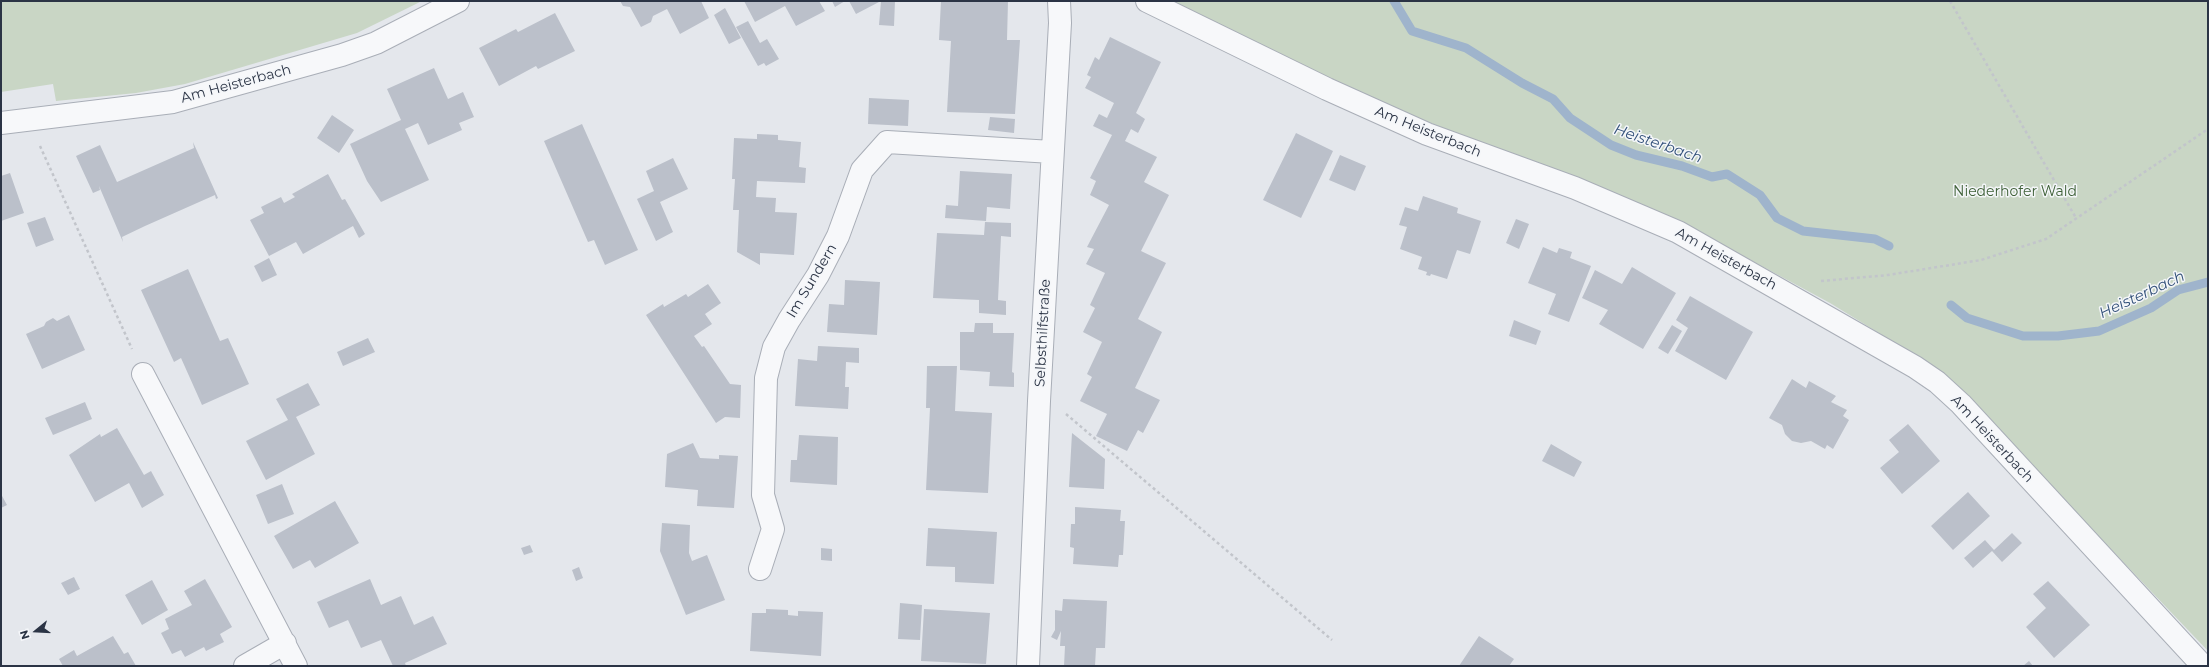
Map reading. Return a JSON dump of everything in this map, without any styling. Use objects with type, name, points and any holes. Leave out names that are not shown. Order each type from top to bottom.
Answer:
[{"type":"street","name":"Am Heisterbach","points":[[1,122],[173,102],[342,55],[382,40],[458,1]]},
{"type":"street","name":"Selbsthilfstraße","points":[[1028,666],[1039,400],[1060,23],[1059,1]]},
{"type":"street","name":"Am Heisterbach","points":[[1147,1],[1327,89],[1427,134],[1575,188],[1678,232],[1797,298],[1937,382],[1961,404],[2204,666]]},
{"type":"street","name":"Im Sundern","points":[[760,568],[773,529],[763,495],[766,378],[774,347],[788,320],[818,275],[838,236],[862,170],[887,142],[1052,152]]},
{"type":"street","points":[[143,374],[296,666]]},
{"type":"street","points":[[245,666],[285,643]]},
{"type":"path","points":[[1950,1],[2076,218]]},
{"type":"path","points":[[1797,298],[1809,282],[1888,275],[1981,260],[2046,239],[2208,129]]},
{"type":"path","points":[[42,152],[143,374]]},
{"type":"path","points":[[1039,400],[1061,410],[1332,640]]},
{"type":"green space","points":[[1,1],[422,1],[357,33],[185,84],[136,93],[56,101],[53,84],[1,92]]},
{"type":"green space","name":"Niederhofer Wald","points":[[1172,1],[2208,1],[2208,651],[1960,391],[1913,354],[1830,303],[1667,215],[1392,108]]},
{"type":"building","points":[[620,1],[701,1],[709,18],[680,34],[667,9],[653,16],[651,22],[641,27],[630,7],[623,6]]},
{"type":"building","points":[[744,1],[819,1],[825,11],[796,26],[785,6],[755,22]]},
{"type":"building","points":[[832,1],[845,1],[835,7]]},
{"type":"building","points":[[849,1],[878,1],[879,2],[856,14]]},
{"type":"building","points":[[881,1],[895,1],[894,26],[879,25]]},
{"type":"building","points":[[941,1],[1008,1],[1007,40],[1020,40],[1015,114],[947,112],[951,41],[939,40]]},
{"type":"building","points":[[725,8],[741,38],[729,44],[714,15]]},
{"type":"building","points":[[555,13],[575,51],[538,69],[536,66],[499,86],[479,48],[516,29],[518,32]]},
{"type":"building","points":[[748,21],[760,43],[767,39],[779,59],[766,66],[764,63],[758,66],[736,27]]},
{"type":"building","points":[[1110,37],[1161,62],[1136,113],[1145,119],[1138,133],[1131,129],[1125,141],[1157,157],[1144,182],[1169,195],[1141,251],[1166,263],[1138,319],[1162,332],[1135,388],[1160,400],[1143,433],[1138,430],[1127,451],[1096,436],[1107,414],[1080,401],[1092,377],[1087,374],[1102,342],[1083,332],[1095,308],[1090,305],[1105,273],[1086,264],[1094,249],[1087,247],[1109,205],[1090,195],[1096,181],[1090,178],[1112,135],[1093,126],[1099,114],[1107,118],[1114,103],[1085,88],[1091,77],[1087,75],[1095,57],[1099,60]]},
{"type":"building","points":[[434,68],[448,99],[463,92],[474,117],[459,123],[462,130],[428,145],[418,123],[405,129],[429,180],[381,202],[367,181],[350,144],[401,120],[387,89]]},
{"type":"building","points":[[869,98],[909,100],[908,126],[868,124]]},
{"type":"building","points":[[332,115],[354,130],[339,153],[317,138]]},
{"type":"building","points":[[990,117],[1015,119],[1014,133],[988,130]]},
{"type":"building","points":[[582,124],[638,250],[605,265],[594,240],[588,242],[544,141]]},
{"type":"building","points":[[1296,133],[1333,151],[1301,218],[1263,200]]},
{"type":"building","points":[[757,134],[778,135],[778,140],[801,142],[799,167],[806,168],[805,183],[757,181],[756,197],[776,198],[775,212],[797,213],[794,255],[760,253],[760,265],[737,252],[739,210],[733,210],[735,179],[732,179],[734,138],[757,139]]},
{"type":"building","points":[[193,142],[218,198],[216,199],[215,195],[145,226],[122,237],[123,242],[99,186],[100,190],[93,193],[76,156],[100,145],[117,182],[194,148]]},
{"type":"building","points":[[1340,155],[1366,166],[1355,191],[1329,180]]},
{"type":"building","points":[[673,158],[688,189],[660,202],[673,232],[656,241],[637,199],[654,191],[646,171]]},
{"type":"building","points":[[960,171],[1012,174],[1010,209],[987,207],[986,221],[945,218],[946,205],[958,206]]},
{"type":"building","points":[[10,173],[24,213],[1,221],[1,176]]},
{"type":"building","points":[[328,174],[342,200],[345,199],[365,234],[359,238],[353,226],[303,254],[296,242],[269,256],[250,220],[264,213],[261,207],[281,197],[284,203],[295,197],[292,194]]},
{"type":"building","points":[[1423,196],[1458,208],[1457,213],[1481,221],[1470,254],[1457,250],[1447,279],[1431,274],[1430,276],[1426,275],[1427,272],[1418,269],[1422,257],[1400,249],[1407,227],[1399,225],[1405,207],[1418,211]]},
{"type":"building","points":[[45,217],[54,240],[36,247],[27,223]]},
{"type":"building","points":[[1516,219],[1529,224],[1519,249],[1506,243]]},
{"type":"building","points":[[985,222],[1011,223],[1011,237],[1001,236],[998,300],[1006,301],[1006,315],[979,313],[979,300],[933,298],[937,233],[984,235]]},
{"type":"building","points":[[1543,247],[1557,253],[1559,248],[1572,252],[1570,258],[1591,266],[1569,322],[1548,314],[1556,294],[1528,283]]},
{"type":"building","points":[[269,258],[277,275],[262,282],[254,266]]},
{"type":"building","points":[[1632,267],[1676,293],[1643,349],[1599,324],[1608,310],[1582,298],[1595,270],[1622,284]]},
{"type":"building","points":[[188,269],[220,341],[228,338],[249,384],[202,405],[181,358],[174,362],[141,290]]},
{"type":"building","points":[[845,280],[880,282],[877,335],[827,332],[829,304],[844,305]]},
{"type":"building","points":[[708,284],[721,303],[705,314],[712,324],[694,336],[702,347],[704,346],[730,384],[741,385],[740,418],[725,417],[716,423],[646,315],[663,304],[664,307],[686,294],[688,297]]},
{"type":"building","points":[[1690,296],[1753,332],[1726,380],[1675,351],[1688,328],[1676,320]]},
{"type":"building","points":[[69,315],[85,350],[42,369],[26,334],[44,326],[46,322],[53,318],[57,321]]},
{"type":"building","points":[[1514,320],[1541,331],[1536,345],[1509,336]]},
{"type":"building","points":[[975,323],[993,323],[993,333],[1014,333],[1012,372],[1014,373],[1014,387],[989,386],[990,372],[960,370],[960,332],[974,332]]},
{"type":"building","points":[[1672,325],[1682,331],[1668,354],[1658,348]]},
{"type":"building","points":[[368,338],[375,352],[343,366],[337,352]]},
{"type":"building","points":[[818,346],[859,348],[859,363],[846,362],[845,387],[849,387],[848,409],[795,406],[798,359],[817,361]]},
{"type":"building","points":[[927,366],[957,366],[955,411],[992,413],[988,493],[926,490],[930,408],[926,408]]},
{"type":"building","points":[[1792,379],[1806,388],[1809,381],[1836,396],[1831,402],[1847,410],[1843,416],[1849,420],[1833,449],[1827,445],[1825,449],[1811,441],[1801,443],[1792,441],[1785,434],[1782,425],[1769,418]]},
{"type":"building","points":[[308,383],[320,405],[296,417],[315,454],[266,480],[246,441],[288,420],[276,399]]},
{"type":"building","points":[[85,402],[92,419],[53,435],[45,418]]},
{"type":"building","points":[[1908,424],[1940,461],[1902,494],[1880,468],[1899,452],[1889,440]]},
{"type":"building","points":[[117,428],[144,475],[151,471],[164,495],[142,508],[129,483],[95,502],[69,455],[100,434],[101,437]]},
{"type":"building","points":[[1072,433],[1105,459],[1104,489],[1069,487]]},
{"type":"building","points":[[799,435],[838,437],[837,485],[790,482],[791,460],[797,460]]},
{"type":"building","points":[[693,443],[700,458],[719,459],[719,455],[738,456],[734,508],[697,506],[698,490],[665,487],[667,454]]},
{"type":"building","points":[[1551,444],[1582,462],[1574,477],[1542,461]]},
{"type":"building","points":[[282,484],[294,514],[268,524],[256,495]]},
{"type":"building","points":[[1968,492],[1990,516],[1953,550],[1931,526]]},
{"type":"building","points":[[1,494],[7,505],[1,508]]},
{"type":"building","points":[[335,501],[359,543],[315,568],[310,560],[293,569],[274,536]]},
{"type":"building","points":[[1075,507],[1121,510],[1120,521],[1125,521],[1123,555],[1119,555],[1118,567],[1073,564],[1074,548],[1070,547],[1071,524],[1075,524]]},
{"type":"building","points":[[662,523],[690,525],[689,553],[692,561],[707,555],[725,600],[686,615],[660,551]]},
{"type":"building","points":[[928,528],[997,532],[994,584],[955,582],[955,567],[926,566]]},
{"type":"building","points":[[2012,533],[2022,543],[2002,562],[1992,551],[1973,568],[1964,558],[1985,540],[1994,550]]},
{"type":"building","points":[[530,545],[533,552],[524,555],[521,548]]},
{"type":"building","points":[[821,548],[832,549],[832,561],[821,560]]},
{"type":"building","points":[[579,567],[583,578],[576,581],[572,570]]},
{"type":"building","points":[[74,577],[80,589],[68,595],[61,583]]},
{"type":"building","points":[[205,579],[232,627],[220,634],[224,642],[206,651],[204,647],[185,657],[181,650],[172,654],[161,633],[169,629],[165,619],[192,605],[184,591]]},
{"type":"building","points":[[370,579],[381,605],[401,596],[414,625],[433,616],[447,644],[405,663],[406,666],[393,666],[381,640],[361,648],[348,620],[329,628],[317,602]]},
{"type":"building","points":[[152,580],[168,610],[142,625],[125,595]]},
{"type":"building","points":[[2048,581],[2090,625],[2054,658],[2026,627],[2046,608],[2033,594]]},
{"type":"building","points":[[1063,599],[1107,601],[1105,648],[1096,648],[1095,666],[1064,666],[1065,646],[1060,646],[1061,631],[1057,640],[1051,637],[1055,630],[1055,610],[1062,611]]},
{"type":"building","points":[[900,603],[922,605],[920,640],[898,639]]},
{"type":"building","points":[[766,609],[788,610],[788,615],[798,616],[798,611],[823,612],[821,656],[750,651],[752,613],[766,613]]},
{"type":"building","points":[[924,609],[990,613],[986,664],[921,661]]},
{"type":"building","points":[[113,636],[124,654],[128,652],[136,666],[63,666],[59,659],[74,650],[77,656]]},
{"type":"building","points":[[1479,636],[1514,659],[1509,666],[1459,666]]},
{"type":"building","points":[[2029,661],[2033,666],[2023,666]]},
{"type":"waterway","name":"Heisterbach","points":[[1394,1],[1412,31],[1466,48],[1522,83],[1553,99],[1570,118],[1611,145],[1636,155],[1682,166],[1712,177],[1727,174],[1760,195],[1777,218],[1803,231],[1875,239],[1889,246]]},
{"type":"waterway","name":"Heisterbach","points":[[1951,305],[1967,318],[2023,336],[2058,336],[2099,331],[2151,308],[2178,290],[2208,282]]}]
